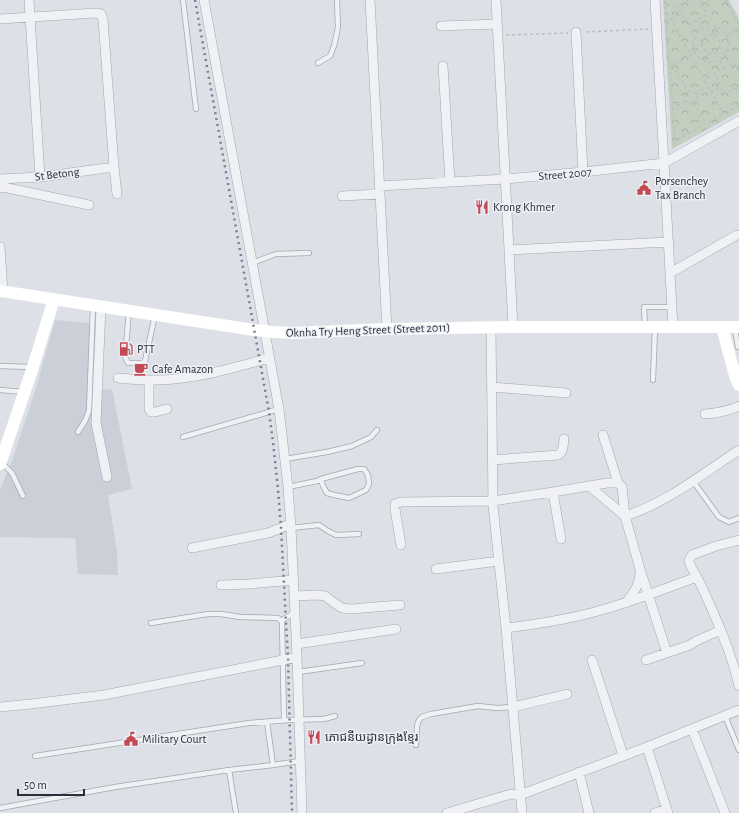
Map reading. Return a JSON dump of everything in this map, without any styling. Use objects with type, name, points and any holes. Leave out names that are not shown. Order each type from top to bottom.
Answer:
[{"type":"main road","name":"Oknha Try Heng Street (Street 2011)","points":[[1,291],[264,332],[292,333],[387,329],[512,327],[737,327]]},
{"type":"main road","points":[[0,462],[33,367],[54,299]]},
{"type":"main road","points":[[722,327],[735,347],[735,376],[739,385]]},
{"type":"street","points":[[30,0],[40,177]]},
{"type":"street","points":[[204,0],[279,409],[291,525],[298,672],[302,813]]},
{"type":"street","points":[[370,0],[387,329]]},
{"type":"street","points":[[496,0],[512,327]]},
{"type":"street","points":[[655,0],[673,327]]},
{"type":"street","points":[[0,18],[96,12],[101,14],[103,20],[117,194]]},
{"type":"street","points":[[441,26],[497,24]]},
{"type":"street","points":[[576,32],[583,172]]},
{"type":"street","points":[[443,66],[450,182]]},
{"type":"street","name":"Street 2007","points":[[342,196],[450,182],[505,179],[664,163],[739,121]]},
{"type":"street","name":"St Betong","points":[[0,179],[40,177],[114,167]]},
{"type":"street","points":[[0,188],[3,187],[89,205]]},
{"type":"street","points":[[670,273],[737,235]]},
{"type":"street","points":[[509,250],[669,242]]},
{"type":"street","points":[[0,247],[1,291]]},
{"type":"street","points":[[97,306],[96,423],[107,477]]},
{"type":"street","points":[[491,328],[493,501],[522,813]]},
{"type":"street","points":[[118,378],[149,380],[174,379],[216,372],[269,358]]},
{"type":"street","points":[[149,380],[149,409],[151,412],[167,409]]},
{"type":"street","points":[[492,387],[566,393]]},
{"type":"street","points":[[705,414],[724,412],[739,406]]},
{"type":"street","points":[[603,435],[618,483],[622,487],[625,516],[667,653]]},
{"type":"street","points":[[493,460],[558,455],[563,450],[564,439]]},
{"type":"street","points":[[625,516],[665,499],[738,452]]},
{"type":"street","points":[[401,545],[395,504],[401,502],[493,501],[607,483],[618,483]]},
{"type":"street","points":[[589,486],[625,516]]},
{"type":"street","points":[[553,492],[561,539]]},
{"type":"street","points":[[192,548],[268,533],[291,525]]},
{"type":"street","points":[[738,543],[716,546],[692,555],[689,561],[721,630],[735,668],[739,686]]},
{"type":"street","points":[[436,569],[499,561]]},
{"type":"street","points":[[626,603],[637,587],[640,578],[640,569]]},
{"type":"street","points":[[506,628],[554,622],[604,610],[697,577]]},
{"type":"street","points":[[221,585],[294,580]]},
{"type":"street","points":[[294,596],[325,596],[342,608],[351,609],[400,605]]},
{"type":"street","points":[[296,644],[396,629]]},
{"type":"street","points":[[646,660],[690,645],[721,630]]},
{"type":"street","points":[[0,707],[104,695],[297,657]]},
{"type":"street","points":[[592,660],[624,755]]},
{"type":"street","points":[[513,707],[567,694]]},
{"type":"street","points":[[447,813],[511,794],[520,795],[647,747],[739,710]]},
{"type":"street","points":[[692,729],[725,813]]},
{"type":"street","points":[[647,747],[668,811],[655,813]]},
{"type":"street","points":[[579,772],[589,813]]},
{"type":"lane","points":[[183,0],[196,109]]},
{"type":"lane","points":[[318,63],[330,56],[334,46],[338,26],[337,0]]},
{"type":"lane","points":[[252,263],[276,254],[309,253]]},
{"type":"lane","points":[[78,432],[89,411],[97,306]]},
{"type":"lane","points":[[653,380],[650,327],[644,308],[672,307]]},
{"type":"lane","points":[[129,311],[125,357],[128,363],[142,363],[145,361],[155,315]]},
{"type":"lane","points":[[735,347],[737,327]]},
{"type":"lane","points":[[0,366],[33,367]]},
{"type":"lane","points":[[0,390],[24,392]]},
{"type":"lane","points":[[183,437],[279,409]]},
{"type":"lane","points":[[285,459],[328,452],[352,446],[371,437],[377,430]]},
{"type":"lane","points":[[0,462],[12,473],[23,496]]},
{"type":"lane","points":[[288,487],[358,469],[364,469],[368,475],[369,484],[366,490],[349,498],[334,496],[327,493],[323,486],[322,479]]},
{"type":"lane","points":[[693,481],[719,517],[729,522],[739,518]]},
{"type":"lane","points":[[291,525],[319,525],[336,535],[359,534]]},
{"type":"lane","points":[[281,621],[295,612]]},
{"type":"lane","points":[[151,623],[208,614],[278,618],[282,623],[284,720]]},
{"type":"lane","points":[[298,672],[362,663]]},
{"type":"lane","points":[[416,745],[417,726],[422,717],[431,714],[478,706],[497,708],[513,707]]},
{"type":"lane","points":[[35,756],[249,723],[299,719],[324,719],[335,716]]},
{"type":"lane","points":[[725,716],[739,750]]},
{"type":"lane","points":[[267,722],[273,766]]},
{"type":"lane","points":[[0,808],[115,787],[300,761]]},
{"type":"lane","points":[[229,770],[236,813]]},
{"type":"path","points":[[665,0],[675,141],[739,105]]},
{"type":"path","points":[[687,0],[678,6],[688,25],[707,15],[699,0]]},
{"type":"path","points":[[700,3],[705,0]]},
{"type":"path","points":[[726,0],[739,27],[727,35]]},
{"type":"path","points":[[666,11],[723,114]]},
{"type":"path","points":[[670,19],[681,13]]},
{"type":"path","points":[[698,20],[702,28]]},
{"type":"path","points":[[711,26],[716,27],[724,31],[727,35],[729,41],[728,51],[720,60],[715,62],[705,62],[694,53],[692,47],[693,39],[697,32],[702,28],[711,26]]},
{"type":"path","points":[[714,36],[716,27]]},
{"type":"path","points":[[706,36],[714,36],[719,40],[719,48],[714,53],[709,53],[703,49],[702,41],[706,36]]},
{"type":"path","points":[[693,39],[702,41]]},
{"type":"path","points":[[719,48],[728,51]]},
{"type":"path","points":[[669,67],[694,53]]},
{"type":"path","points":[[705,62],[709,53]]},
{"type":"path","points":[[720,60],[724,68]]},
{"type":"path","points":[[739,71],[734,63],[714,73],[725,94],[739,86]]},
{"type":"path","points":[[673,65],[688,92]]},
{"type":"path","points":[[711,93],[721,86]]},
{"type":"path","points":[[696,94],[708,87]]},
{"type":"path","points":[[736,88],[739,94]]},
{"type":"path","points":[[694,103],[688,103],[684,97],[685,94],[691,91],[696,94]]},
{"type":"path","points":[[694,103],[697,97],[696,94]]},
{"type":"path","points":[[672,109],[686,101]]},
{"type":"path","points":[[694,103],[706,124]]},
{"type":"shaded area","points":[[55,320],[98,324],[96,391],[112,389],[132,489],[108,495],[117,551],[118,575],[78,574],[75,538],[0,537],[0,489],[11,464],[36,388]]},
{"type":"green space","points":[[663,0],[729,0],[739,19],[739,112],[672,149]]},
{"type":"railway","points":[[195,0],[269,412],[273,442],[281,528],[288,659],[292,813]]},
{"type":"place","name":"Porsenchey Tax Branch","points":[[644,188]]},
{"type":"place","name":"Krong Khmer","points":[[482,207]]},
{"type":"place","name":"PTT","points":[[126,349]]},
{"type":"place","name":"Cafe Amazon","points":[[141,369]]},
{"type":"place","name":"ភោជនីយដ្ធានក្រុងខ្មែរ","points":[[314,737]]},
{"type":"place","name":"Military Court","points":[[131,739]]}]
